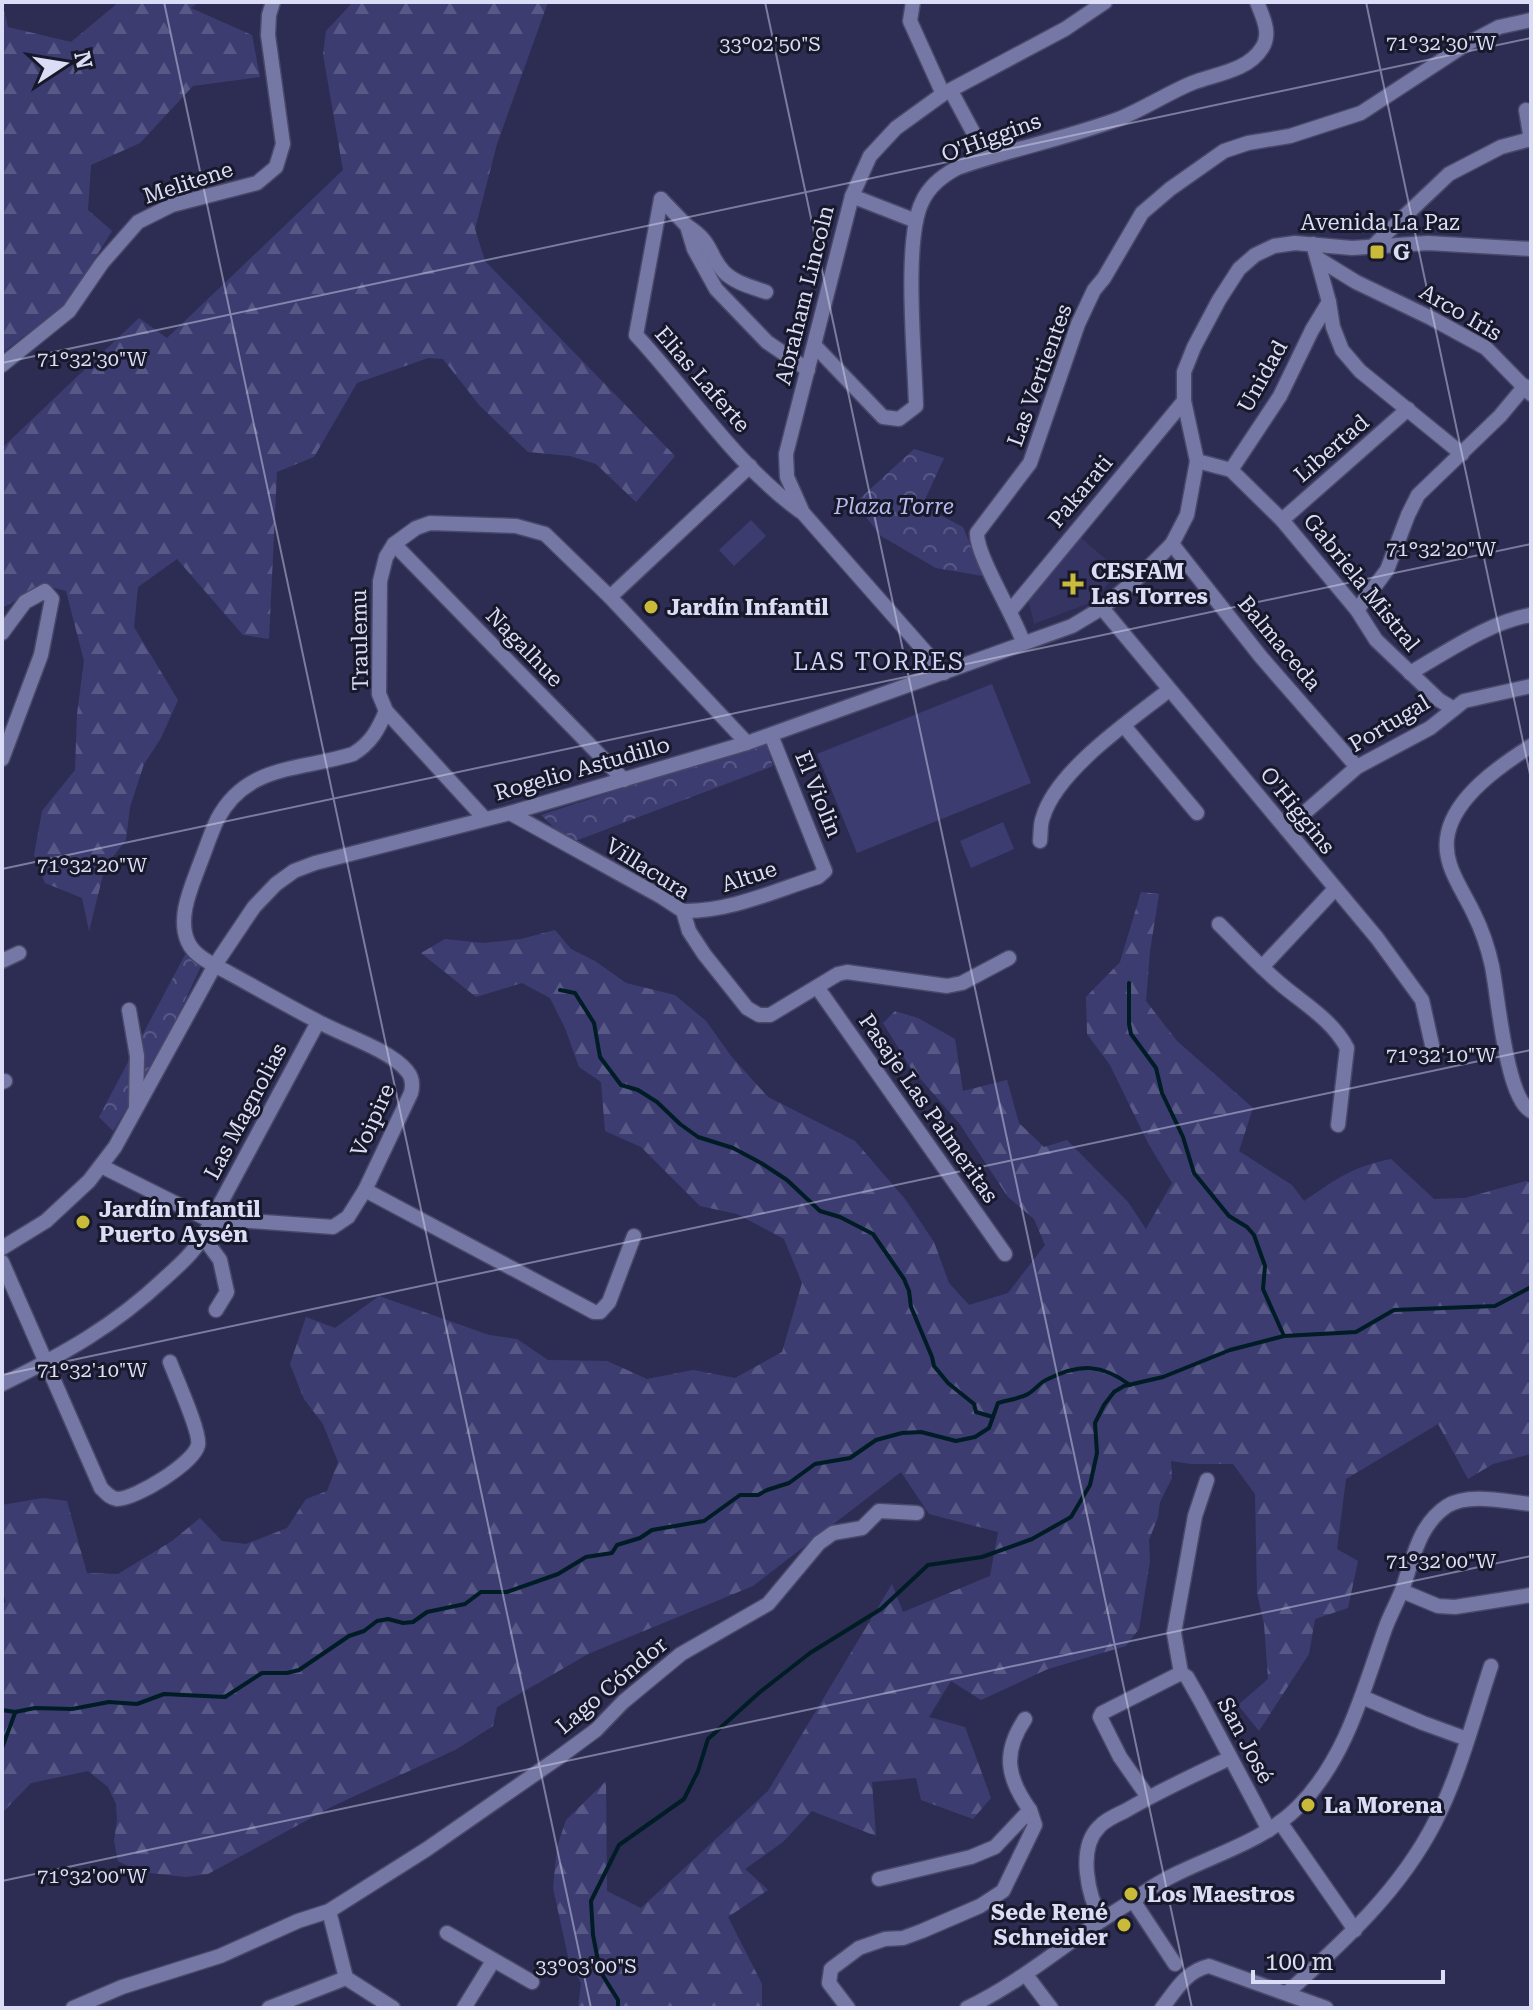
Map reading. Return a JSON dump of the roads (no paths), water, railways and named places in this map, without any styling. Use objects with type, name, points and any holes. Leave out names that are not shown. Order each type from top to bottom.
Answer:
[{"type":"street","name":"Melitene","points":[[2,365],[69,311],[102,263],[138,222],[172,205],[257,183],[276,167],[283,144],[268,35],[273,2]]},
{"type":"street","points":[[913,2],[910,21],[947,93],[987,158]]},
{"type":"street","name":"Abraham Lincoln","points":[[944,673],[803,513],[787,477],[786,454],[852,196],[863,168],[879,144],[896,128],[947,93],[1065,29],[1105,2]]},
{"type":"street","name":"O'Higgins","points":[[815,346],[883,417],[899,419],[916,406],[912,269],[916,221],[920,204],[935,183],[949,172],[1120,118],[1171,92],[1237,68],[1253,59],[1263,48],[1266,25],[1257,2]]},
{"type":"street","name":"Las Vertientes","points":[[1023,642],[1011,610],[983,557],[977,533],[1030,463],[1078,324],[1094,290],[1142,213],[1224,151],[1248,143],[1290,136],[1361,113],[1465,45],[1499,27],[1531,20]]},
{"type":"street","points":[[1372,247],[1449,174],[1501,147],[1531,139],[1526,110]]},
{"type":"street","points":[[852,196],[916,221]]},
{"type":"street","name":"Elias Laferte","points":[[687,226],[661,199],[636,335],[777,495],[803,513]]},
{"type":"street","points":[[687,226],[706,240],[722,271],[736,281],[766,292]]},
{"type":"street","points":[[687,226],[694,249],[716,289],[767,342],[808,370]]},
{"type":"street","name":"Avenida La Paz","points":[[1184,401],[1184,372],[1194,347],[1239,269],[1255,255],[1274,246],[1295,243],[1315,251],[1428,243],[1531,249]]},
{"type":"street","points":[[1315,251],[1333,327],[1342,350],[1360,371],[1462,454]]},
{"type":"street","name":"Arco Iris","points":[[1315,251],[1356,282],[1486,348],[1528,390]]},
{"type":"street","name":"Unidad","points":[[1231,470],[1280,396],[1329,302]]},
{"type":"street","points":[[1357,610],[1387,570],[1418,495],[1528,390]]},
{"type":"street","name":"Pakarati","points":[[1011,610],[1184,401]]},
{"type":"street","name":"Rogelio Astudillo","points":[[2,1248],[61,1209],[101,1166],[115,1147],[215,965],[254,907],[294,871],[510,813],[747,743],[1072,626],[1102,608],[1172,544],[1187,515],[1197,461],[1184,401]]},
{"type":"street","name":"Libertad","points":[[1282,520],[1408,409]]},
{"type":"street","name":"Gabriela Mistral","points":[[1197,461],[1231,470],[1282,520],[1357,610],[1376,640],[1439,700],[1454,709]]},
{"type":"street","points":[[610,597],[750,466]]},
{"type":"street","points":[[394,544],[416,528],[430,523],[516,526],[545,534],[610,597],[747,743]]},
{"type":"street","name":"Traulemu","points":[[215,965],[198,955],[188,944],[184,928],[186,900],[211,835],[228,802],[243,786],[258,777],[353,754],[365,747],[376,734],[386,711],[379,694],[380,581],[386,557],[394,544]]},
{"type":"street","name":"Nagalhue","points":[[394,544],[624,780]]},
{"type":"street","name":"Balmaceda","points":[[1172,544],[1261,657],[1357,767]]},
{"type":"street","points":[[2,633],[25,602],[45,591],[52,599],[41,655],[2,759]]},
{"type":"street","name":"O'Higgins","points":[[1102,608],[1377,938],[1416,991],[1428,1024],[1434,1054]]},
{"type":"street","points":[[1410,673],[1458,644],[1518,617],[1531,615]]},
{"type":"street","name":"Portugal","points":[[1286,829],[1357,767],[1430,728],[1454,709],[1477,696],[1531,686]]},
{"type":"street","points":[[1040,841],[1042,819],[1056,792],[1071,773],[1169,690]]},
{"type":"street","points":[[386,711],[485,819]]},
{"type":"street","points":[[1124,726],[1197,813]]},
{"type":"street","name":"El Violin","points":[[771,735],[825,871]]},
{"type":"street","points":[[1531,746],[1491,774],[1474,791],[1454,818],[1448,833],[1447,849],[1455,878],[1485,940],[1513,1080],[1524,1108],[1531,1111]]},
{"type":"street","name":"Villacura","points":[[510,813],[683,911],[689,931],[704,954],[747,1008],[759,1015],[770,1015],[817,987]]},
{"type":"street","name":"Altue","points":[[683,911],[704,912],[725,908],[818,877],[825,871]]},
{"type":"street","points":[[1262,967],[1334,890]]},
{"type":"street","points":[[1219,924],[1262,967],[1322,1017],[1342,1039],[1347,1048],[1338,1125]]},
{"type":"street","points":[[2,961],[19,953]]},
{"type":"street","points":[[817,987],[847,972],[947,986],[962,983],[1009,958]]},
{"type":"street","name":"Voipire","points":[[215,965],[406,1068],[411,1076],[411,1093],[365,1190],[589,1311],[600,1312],[609,1302],[634,1236]]},
{"type":"street","name":"Pasaje Las Palmeritas","points":[[817,987],[1005,1254]]},
{"type":"street","points":[[129,1010],[137,1056],[136,1106]]},
{"type":"street","name":"Las Magnolias","points":[[204,1238],[318,1022]]},
{"type":"street","points":[[101,1166],[211,1221],[333,1227],[348,1217],[365,1190]]},
{"type":"street","points":[[2,1384],[94,1336],[131,1310],[204,1238],[220,1260],[227,1292],[216,1310]]},
{"type":"street","points":[[2,1262],[101,1488],[109,1496],[117,1499],[162,1480],[193,1455],[198,1446],[197,1431],[170,1362]]},
{"type":"street","points":[[1148,1797],[1120,1757],[1100,1717],[1102,1713],[1181,1673],[1174,1633],[1195,1516],[1207,1480]]},
{"type":"street","points":[[967,2008],[1026,1975],[1145,1892],[1274,1826],[1320,1784],[1334,1760],[1362,1697],[1415,1548],[1425,1530],[1448,1505],[1471,1500],[1531,1504]]},
{"type":"street","name":"Lago Cóndor","points":[[73,2008],[122,1987],[220,1956],[298,1921],[329,1911],[427,1849],[558,1758],[596,1730],[623,1702],[681,1654],[768,1604],[819,1543],[833,1533],[862,1528],[879,1511],[917,1513]]},
{"type":"street","points":[[1402,1591],[1438,1606],[1455,1607],[1531,1595]]},
{"type":"street","points":[[1287,1993],[1355,1930],[1381,1901],[1424,1840],[1436,1820],[1491,1666]]},
{"type":"street","name":"San José","points":[[1181,1673],[1187,1677],[1230,1758],[1274,1826],[1355,1930]]},
{"type":"street","points":[[1362,1697],[1467,1739]]},
{"type":"street","points":[[848,2008],[829,1983],[831,1969],[859,1948],[922,1931],[980,1906],[1003,1891],[1035,1825],[1030,1810],[1015,1789],[1008,1760],[1019,1727],[1025,1719]]},
{"type":"street","points":[[1102,1920],[1093,1906],[1089,1887],[1091,1836],[1100,1825],[1148,1797],[1230,1758]]},
{"type":"street","points":[[879,1879],[971,1857],[995,1847],[1030,1810]]},
{"type":"street","points":[[1134,1902],[1175,1964]]},
{"type":"street","points":[[329,1911],[346,1978],[393,2008]]},
{"type":"street","points":[[447,1933],[532,1982]]},
{"type":"street","points":[[464,2008],[493,1961]]},
{"type":"street","points":[[1162,2008],[1185,1978],[1209,1966],[1326,2008]]},
{"type":"street","points":[[1026,1975],[1051,2008]]},
{"type":"street","points":[[269,2008],[346,1978]]},
{"type":"waterway","points":[[1129,983],[1131,1034],[1156,1068],[1162,1093],[1183,1137],[1194,1173],[1229,1216],[1254,1235],[1265,1266],[1263,1289],[1284,1336]]},
{"type":"waterway","points":[[560,990],[575,993],[594,1023],[600,1057],[621,1085],[638,1090],[657,1102],[698,1137],[733,1148],[761,1163],[787,1180],[820,1211],[840,1217],[873,1234],[904,1279],[911,1307],[934,1366],[948,1383],[974,1404],[976,1412],[993,1417]]},
{"type":"waterway","points":[[618,2008],[618,2000],[600,1971],[591,1901],[619,1845],[684,1799],[698,1771],[708,1739],[760,1692],[810,1653],[881,1609],[928,1565],[982,1557],[1032,1539],[1071,1517],[1090,1485],[1097,1453],[1095,1423],[1114,1392],[1124,1386],[1163,1377],[1230,1350],[1284,1336],[1356,1332],[1394,1310],[1495,1306],[1531,1287]]},
{"type":"waterway","points":[[2,1710],[72,1709],[109,1702],[137,1704],[164,1694],[225,1697],[262,1673],[299,1670],[377,1621],[413,1622],[427,1612],[465,1604],[481,1592],[507,1592],[558,1574],[586,1557],[612,1553],[617,1545],[640,1538],[652,1530],[704,1521],[740,1495],[758,1495],[789,1483],[815,1464],[850,1458],[876,1440],[921,1432],[956,1441],[975,1437],[989,1428],[998,1403],[1024,1396],[1045,1380],[1070,1370],[1100,1370],[1130,1385]]},
{"type":"waterway","points":[[2,1748],[15,1713]]},
{"type":"place","name":"G","points":[[1377,252]]},
{"type":"place","name":"CESFAM Las Torres","points":[[1073,584]]},
{"type":"place","name":"Jardín Infantil","points":[[651,607]]},
{"type":"place","name":"Jardín Infantil Puerto Aysén","points":[[83,1222]]},
{"type":"place","name":"La Morena","points":[[1308,1805]]},
{"type":"place","name":"Los Maestros","points":[[1131,1894]]},
{"type":"place","name":"Sede René Schneider","points":[[1124,1925]]},
{"type":"district","name":"LAS TORRES","points":[[879,662]]},
{"type":"park label","name":"Plaza Torre","points":[[894,506]]}]
